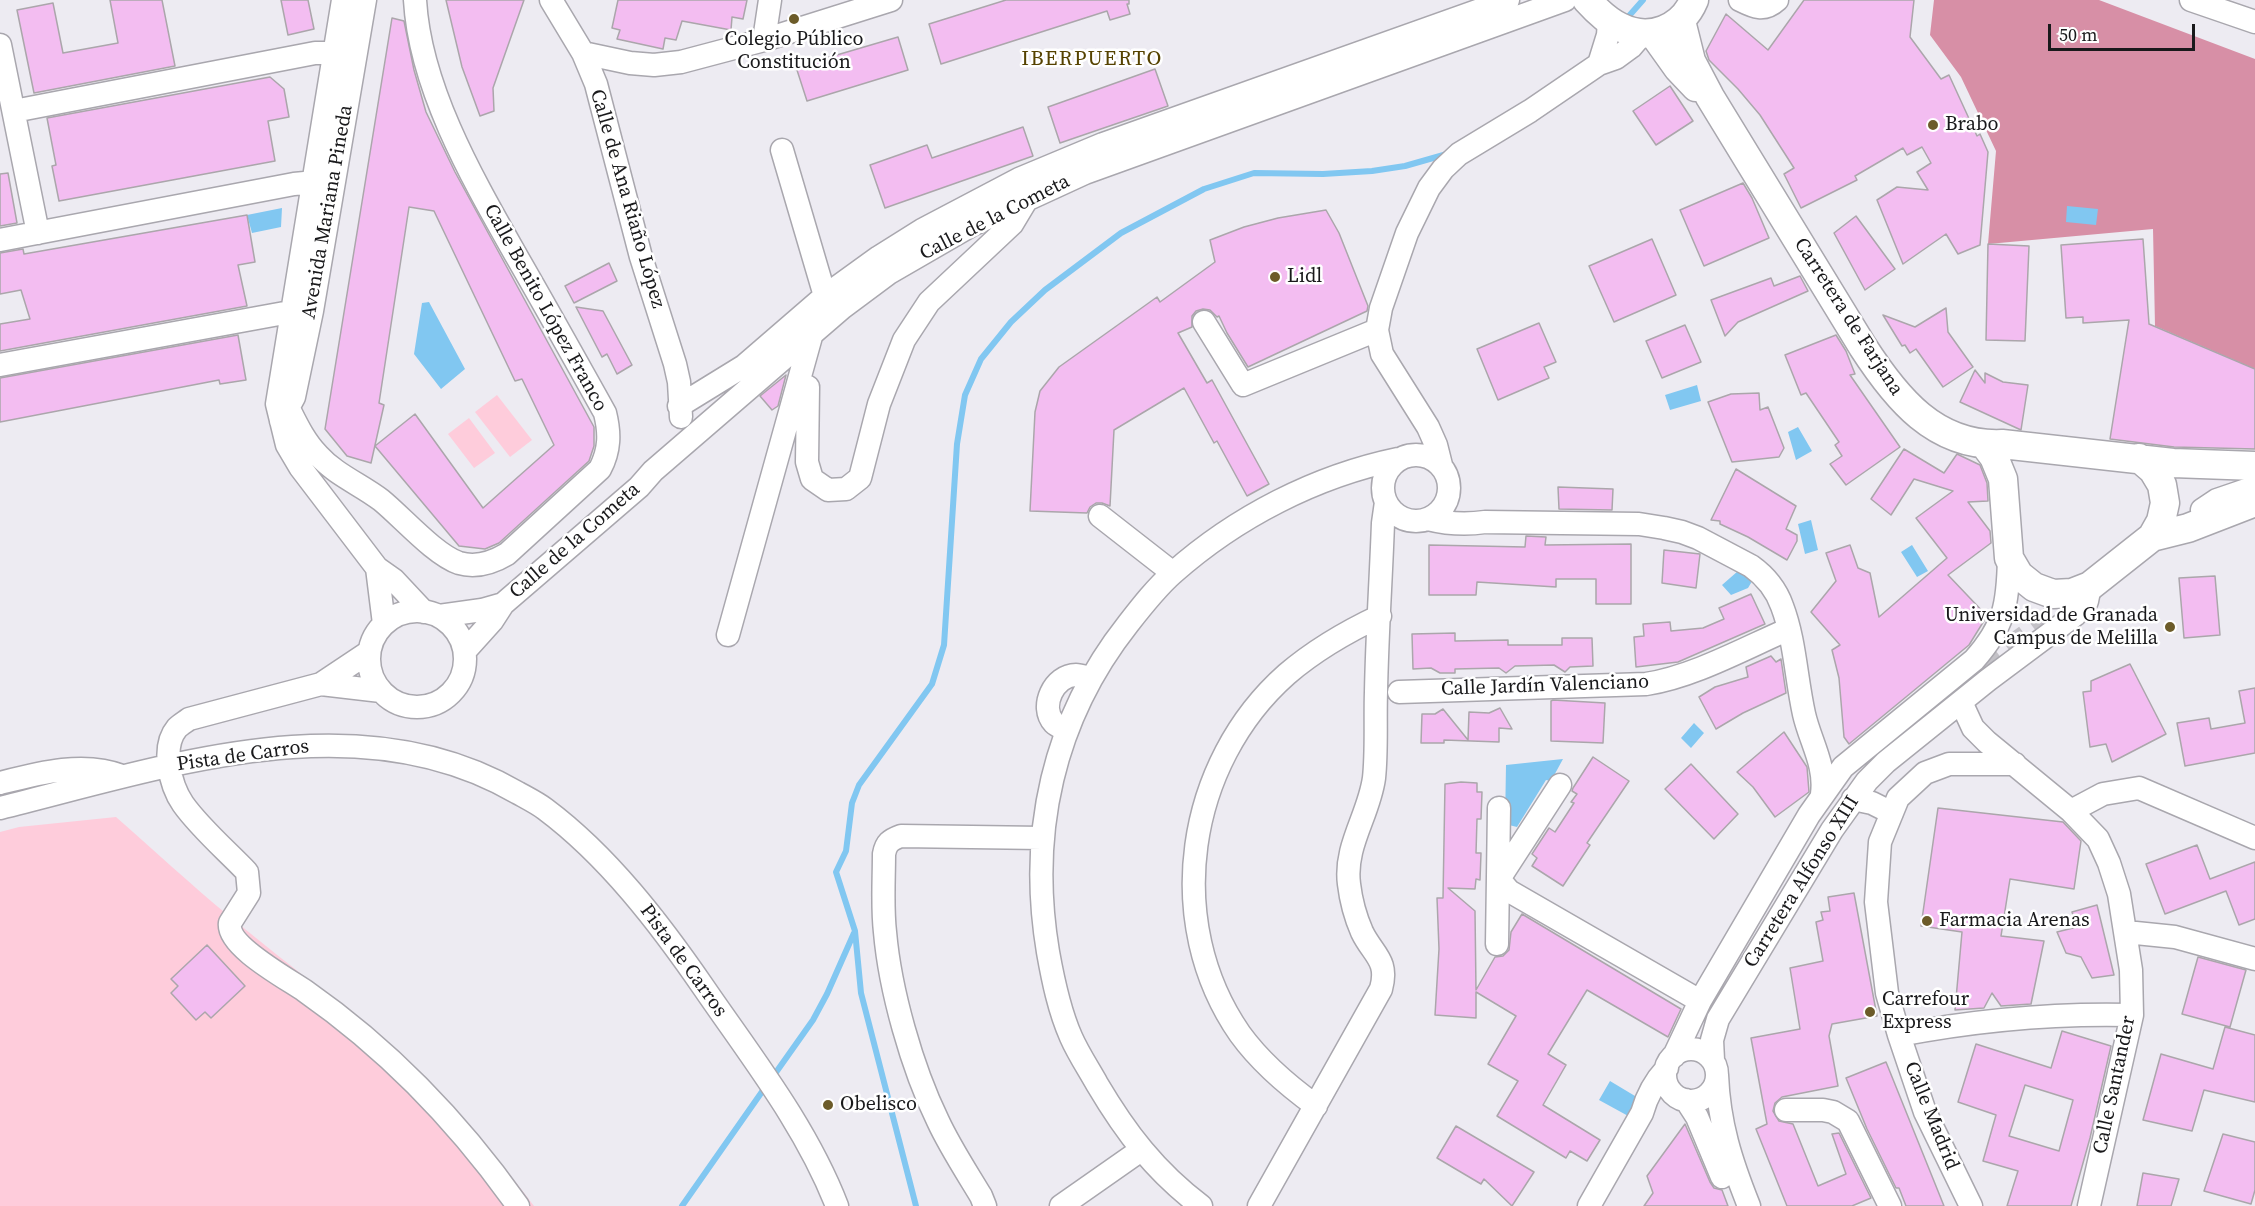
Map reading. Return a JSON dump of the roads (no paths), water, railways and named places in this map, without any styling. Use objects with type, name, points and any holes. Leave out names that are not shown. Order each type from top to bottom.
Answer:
[{"type":"main road","points":[[1587,0],[1609,21],[1631,32],[1662,31],[1688,11]]},
{"type":"main road","name":"Carretera de Farjana","points":[[1688,11],[1691,61],[1710,97],[1883,377],[1912,411],[1942,431],[1986,445],[2002,444],[2049,449]]},
{"type":"main road","name":"Carretera de Farjana","points":[[1648,33],[1678,68],[1710,97]]},
{"type":"main road","points":[[1986,445],[1998,465],[2006,493],[2009,558],[2019,575],[2034,587],[2053,594],[2072,593],[2090,586],[2152,537],[2162,521],[2165,503],[2158,477],[2139,458]]},
{"type":"main road","points":[[2006,493],[2023,467],[2049,449],[2182,464],[2255,466]]},
{"type":"main road","points":[[2152,537],[2188,528],[2255,501]]},
{"type":"street","name":"Avenida Mariana Pineda","points":[[343,0],[345,53]]},
{"type":"street","name":"Avenida Mariana Pineda","points":[[365,0],[345,53],[301,312],[277,398],[278,410],[285,415],[287,445],[300,467],[377,568],[431,614]]},
{"type":"street","name":"Calle Benito López Franco","points":[[285,415],[316,454],[334,471],[379,499],[447,558],[469,565],[495,561],[507,554],[600,469],[606,458],[609,428],[605,413],[468,168],[430,75],[420,37],[415,0]]},
{"type":"street","name":"Calle de Ana Riaño López","points":[[551,0],[583,53],[596,84],[640,257],[675,364],[679,381],[679,406]]},
{"type":"street","points":[[764,40],[770,0]]},
{"type":"street","points":[[583,53],[630,63],[654,65],[681,62],[764,40],[889,0]]},
{"type":"street","name":"Calle de la Cometa","points":[[650,475],[667,448],[676,424],[679,406],[744,366],[825,296],[879,257],[922,230],[1039,171],[1103,144],[1508,0]]},
{"type":"street","name":"Calle de la Cometa","points":[[465,651],[486,629],[503,604],[812,333],[889,273],[972,225],[1085,173],[1565,0]]},
{"type":"street","points":[[1740,0],[1760,8],[1771,5],[1777,0]]},
{"type":"street","points":[[2191,0],[2255,22]]},
{"type":"street","points":[[1599,64],[1606,43],[1609,21]]},
{"type":"street","points":[[1320,483],[1352,480],[1368,482],[1384,495],[1393,512],[1403,519],[1415,521],[1428,519],[1446,504],[1450,493],[1448,478],[1441,465],[1436,445],[1428,427],[1382,354],[1377,330],[1381,308],[1407,233],[1429,188],[1443,169],[1459,154],[1530,111],[1599,64],[1616,58],[1648,33]]},
{"type":"street","points":[[0,45],[38,233]]},
{"type":"street","points":[[14,111],[315,53],[345,53]]},
{"type":"street","points":[[782,150],[825,296]]},
{"type":"street","points":[[0,240],[323,181]]},
{"type":"street","points":[[808,387],[807,462],[813,480],[828,490],[846,489],[860,478],[879,404],[904,340],[928,302],[1012,224],[1027,199]]},
{"type":"street","points":[[0,365],[301,312]]},
{"type":"street","points":[[1204,322],[1243,386],[1377,330]]},
{"type":"street","points":[[728,635],[812,333]]},
{"type":"street","points":[[679,406],[681,418],[686,424],[701,429]]},
{"type":"street","points":[[1259,1206],[1381,989],[1384,979],[1384,969],[1380,959],[1364,934],[1353,908],[1348,881],[1350,853],[1371,794],[1374,777],[1384,495],[1387,471],[1404,457],[1415,441],[1418,426],[1416,411]]},
{"type":"street","points":[[1201,1206],[1185,1194],[1140,1150],[1122,1126],[1070,1035],[1060,1005],[1051,970],[1042,907],[1042,838],[1066,730],[1090,678],[1138,612],[1173,573],[1218,538],[1299,492],[1372,464],[1420,454],[1432,458],[1441,465]]},
{"type":"street","points":[[2202,510],[2217,500],[2255,487]]},
{"type":"street","points":[[1450,493],[1464,512],[1485,522]]},
{"type":"street","points":[[1101,516],[1173,573]]},
{"type":"street","points":[[1428,519],[1447,524],[1466,525],[1485,522],[1639,524],[1682,532],[1740,560],[1761,574],[1772,587],[1781,604],[1789,629],[1805,716],[1824,779],[1822,794]]},
{"type":"street","name":"Carretera Alfonso XIII","points":[[1675,1058],[1700,1001],[1822,794],[1843,766],[1974,660],[1992,640],[2005,603],[2009,558]]},
{"type":"street","points":[[377,568],[384,624]]},
{"type":"street","name":"Carretera Alfonso XIII","points":[[1749,1206],[1732,1164],[1724,1136],[1712,1041],[1718,1018],[1853,799],[1886,762],[1960,702],[2076,615],[2086,601],[2090,586]]},
{"type":"street","name":"Calle de la Cometa","points":[[431,614],[482,610],[503,604]]},
{"type":"street","points":[[410,612],[431,614],[456,630],[465,651],[465,664],[462,677],[452,692],[430,705],[412,707],[395,701],[381,691],[371,672],[369,652],[372,642],[384,624],[396,616],[410,612]]},
{"type":"street","points":[[1316,1106],[1287,1085],[1247,1042],[1222,1002],[1208,970],[1198,936],[1193,902],[1193,867],[1197,831],[1206,797],[1232,740],[1266,695],[1307,657],[1380,616]]},
{"type":"street","name":"Calle Jardín Valenciano","points":[[1399,692],[1646,684],[1682,675],[1789,629]]},
{"type":"street","points":[[369,652],[321,684],[189,719],[177,728],[172,738],[169,766],[173,785],[184,805],[248,872],[249,893],[232,919],[230,927],[233,938],[254,956],[355,1029],[415,1084],[475,1148],[518,1206]]},
{"type":"street","points":[[321,684],[381,691]]},
{"type":"street","name":"Calle Santander","points":[[1960,702],[1973,728],[1987,742],[2072,811],[2098,839],[2119,894],[2131,970],[2132,1015],[2089,1206]]},
{"type":"street","name":"Carretera Alfonso XIII","points":[[1675,1058],[1814,830],[1857,772],[1917,716]]},
{"type":"street","points":[[1813,743],[1843,766]]},
{"type":"street","name":"Pista de Carros","points":[[0,808],[169,766],[263,749],[302,745],[342,745],[394,750],[450,762],[491,777],[545,808],[586,845],[617,877],[669,939],[778,1097],[812,1152],[837,1206]]},
{"type":"street","name":"Calle Madrid","points":[[1971,1206],[1925,1112],[1887,993],[1876,902],[1880,842],[1898,798],[1925,773],[1950,764],[2015,764]]},
{"type":"street","points":[[0,783],[84,768],[109,771],[124,777]]},
{"type":"street","points":[[1499,879],[1560,785]]},
{"type":"street","points":[[2072,811],[2103,794],[2139,788],[2255,838]]},
{"type":"street","points":[[1853,799],[1872,803],[1892,813]]},
{"type":"street","points":[[1497,944],[1499,807]]},
{"type":"street","points":[[985,1206],[937,1119],[922,1082],[899,1006],[889,965],[885,930],[884,854],[886,845],[891,839],[901,836],[1042,838]]},
{"type":"street","points":[[1499,879],[1509,891],[1700,1001]]},
{"type":"street","points":[[2126,932],[2175,937],[2255,959]]},
{"type":"street","points":[[1899,1035],[1950,1025],[2037,1016],[2132,1015]]},
{"type":"street","points":[[1589,1206],[1642,1113],[1646,1096],[1655,1081],[1675,1058],[1701,1051],[1715,1068],[1713,1090],[1707,1095],[1700,1099],[1681,1098],[1642,1113]]},
{"type":"street","points":[[1675,1058],[1667,1083],[1681,1098],[1709,1144],[1734,1206]]},
{"type":"street","points":[[1786,1110],[1823,1110],[1833,1112],[1848,1121],[1853,1127],[1890,1206]]},
{"type":"street","points":[[1062,1206],[1140,1150]]},
{"type":"water","points":[[2067,206],[2098,209],[2096,225],[2066,222]]},
{"type":"water","points":[[282,208],[281,227],[252,233],[247,215]]},
{"type":"water","points":[[429,302],[465,369],[441,389],[414,354],[422,303]]},
{"type":"water","points":[[1697,385],[1701,401],[1670,410],[1665,395]]},
{"type":"water","points":[[1798,427],[1812,451],[1796,460],[1788,432]]},
{"type":"water","points":[[1811,520],[1818,550],[1805,554],[1798,524]]},
{"type":"water","points":[[1912,545],[1928,571],[1917,577],[1901,552]]},
{"type":"water","points":[[1738,571],[1750,577],[1751,583],[1748,588],[1731,595],[1722,585]]},
{"type":"water","points":[[1694,723],[1704,733],[1691,748],[1681,738]]},
{"type":"water","points":[[1563,759],[1551,781],[1546,780],[1517,827],[1505,824],[1506,765]]},
{"type":"water","points":[[1610,1081],[1640,1099],[1630,1117],[1599,1100]]},
{"type":"waterway","points":[[1628,17],[1643,0]]},
{"type":"waterway","points":[[916,1206],[861,993],[855,931],[836,872],[846,851],[852,803],[859,785],[932,684],[944,645],[957,444],[965,395],[981,359],[1011,322],[1045,290],[1121,233],[1204,189],[1254,173],[1323,174],[1372,171],[1405,166],[1447,154]]},
{"type":"waterway","points":[[772,1078],[813,1020],[854,933]]},
{"type":"waterway","points":[[682,1206],[766,1086]]},
{"type":"tunnel","points":[[1955,688],[2087,590]]},
{"type":"place","name":"Colegio Público Constitución","points":[[794,19]]},
{"type":"place","name":"Brabo","points":[[1933,125]]},
{"type":"place","name":"Lidl","points":[[1275,277]]},
{"type":"place","name":"Universidad de Granada Campus de Melilla","points":[[2170,627]]},
{"type":"place","name":"Farmacia Arenas","points":[[1927,921]]},
{"type":"place","name":"Carrefour Express","points":[[1870,1012]]},
{"type":"place","name":"Obelisco","points":[[828,1105]]},
{"type":"district","name":"IBERPUERTO","points":[[1092,60]]}]
